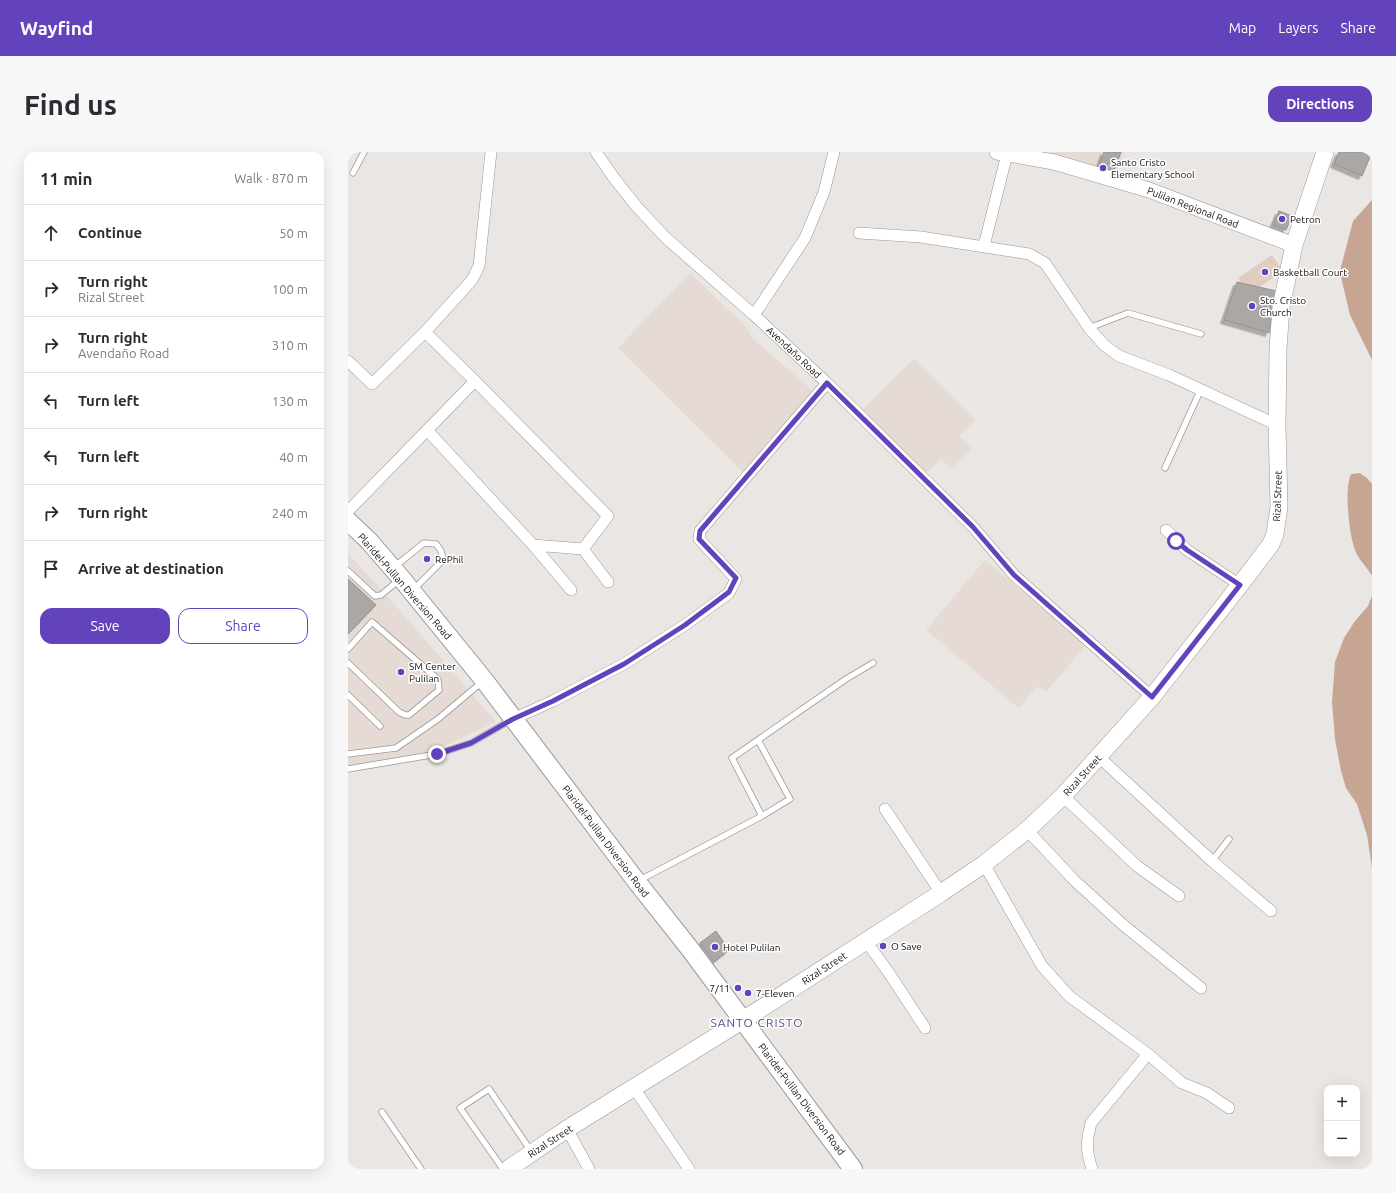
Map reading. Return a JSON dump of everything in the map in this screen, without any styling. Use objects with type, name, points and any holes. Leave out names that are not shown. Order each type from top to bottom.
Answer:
[{"type":"highway","name":"Plaridel-Pulilan Diversion Road","points":[[348,521],[369,541],[402,579],[484,680],[637,882],[690,949],[853,1169]]},
{"type":"main road","name":"Rizal Street","points":[[508,1169],[567,1129],[743,1020],[984,864],[1027,830],[1063,796],[1152,697],[1271,544],[1275,534],[1279,507],[1277,425],[1278,349],[1281,307],[1294,245],[1325,152]]},
{"type":"main road","name":"Pulilan Regional Road","points":[[1002,153],[1054,162],[1149,190],[1294,245]]},
{"type":"street","points":[[348,361],[372,384],[425,332],[472,280],[479,266],[491,152]]},
{"type":"street","name":"Avendaño Road","points":[[596,152],[637,207],[666,238],[754,314],[827,383],[973,527],[1014,575],[1152,697]]},
{"type":"street","points":[[754,314],[805,238],[824,192],[834,152]]},
{"type":"street","points":[[984,246],[1002,153]]},
{"type":"street","points":[[859,233],[921,237],[1029,254],[1045,263],[1089,328],[1104,346],[1119,356],[1169,375],[1277,425]]},
{"type":"street","points":[[425,332],[608,516],[583,549]]},
{"type":"street","points":[[348,511],[475,381]]},
{"type":"street","points":[[513,719],[553,701],[624,664],[685,625],[729,592],[736,578],[699,539],[700,531],[827,383]]},
{"type":"street","points":[[427,430],[533,545],[571,590]]},
{"type":"street","points":[[1166,530],[1187,550],[1240,585]]},
{"type":"street","points":[[533,545],[583,549],[608,582]]},
{"type":"street","points":[[1099,757],[1212,861],[1271,911]]},
{"type":"street","points":[[1063,796],[1137,866],[1179,896]]},
{"type":"street","points":[[885,809],[941,893]]},
{"type":"street","points":[[1027,830],[1075,881],[1122,924],[1201,988]]},
{"type":"street","points":[[984,864],[1042,966],[1069,996],[1148,1054],[1182,1084],[1207,1093],[1229,1108]]},
{"type":"street","points":[[866,941],[890,973],[925,1028]]},
{"type":"street","points":[[1092,1169],[1087,1153],[1087,1138],[1091,1123],[1148,1054]]},
{"type":"street","points":[[634,1088],[689,1169]]},
{"type":"street","points":[[567,1129],[589,1169]]},
{"type":"lane","points":[[353,173],[364,152]]},
{"type":"lane","points":[[1089,328],[1128,313],[1201,334]]},
{"type":"lane","points":[[1165,468],[1201,389]]},
{"type":"lane","points":[[348,571],[375,596],[381,595],[402,579],[442,561],[443,554],[436,544],[424,543],[402,579]]},
{"type":"lane","points":[[348,649],[372,622],[438,680],[439,690],[409,715],[405,715],[399,712],[348,663]]},
{"type":"lane","points":[[762,816],[732,758],[846,679],[873,663]]},
{"type":"lane","points":[[348,754],[396,748],[438,719],[484,680]]},
{"type":"lane","points":[[348,695],[380,726]]},
{"type":"lane","points":[[348,770],[437,754],[471,743],[513,719]]},
{"type":"lane","points":[[637,882],[762,816],[790,799],[758,740]]},
{"type":"lane","points":[[1212,861],[1229,839]]},
{"type":"lane","points":[[503,1169],[460,1108],[489,1089],[532,1153]]},
{"type":"lane","points":[[382,1112],[421,1169]]},
{"type":"shaded area","name":"Santo Cristo Elementary School","points":[[1036,152],[1124,152],[1115,178]]},
{"type":"shaded area","points":[[1372,200],[1372,360],[1350,315],[1341,277],[1341,267],[1353,221]]},
{"type":"shaded area","points":[[1272,255],[1283,271],[1249,294],[1238,278]]},
{"type":"shaded area","points":[[690,273],[747,328],[752,338],[818,395],[745,474],[618,348]]},
{"type":"shaded area","points":[[914,359],[975,420],[959,436],[972,449],[952,469],[941,459],[927,472],[914,471],[858,414]]},
{"type":"shaded area","points":[[1360,473],[1372,484],[1372,576],[1355,551],[1349,521],[1349,481],[1351,474]]},
{"type":"shaded area","name":"SM Center Pulilan","points":[[348,553],[496,722],[410,762],[348,766]]},
{"type":"shaded area","points":[[985,560],[1086,645],[1047,691],[1036,687],[1019,708],[926,630]]},
{"type":"shaded area","points":[[1372,596],[1372,868],[1367,835],[1357,804],[1346,788],[1341,771],[1335,739],[1332,702],[1335,662],[1344,638],[1355,621],[1368,606]]},
{"type":"building","points":[[1104,152],[1121,152],[1114,171],[1099,166]]},
{"type":"building","points":[[1339,152],[1372,152],[1362,176],[1334,164]]},
{"type":"building","points":[[1279,211],[1292,216],[1286,230],[1273,225]]},
{"type":"building","name":"Sto. Cristo Church","points":[[1237,282],[1276,291],[1269,333],[1224,320]]},
{"type":"building","points":[[348,579],[376,605],[348,634]]},
{"type":"building","name":"Hotel Pulilan","points":[[716,931],[729,950],[714,962],[700,943]]},
{"type":"place","name":"Santo Cristo Elementary School","points":[[1103,168]]},
{"type":"place","name":"Petron","points":[[1282,219]]},
{"type":"place","name":"Basketball Court","points":[[1265,272]]},
{"type":"place","name":"Sto. Cristo Church","points":[[1252,306]]},
{"type":"place","name":"RePhil","points":[[427,559]]},
{"type":"place","name":"SM Center Pulilan","points":[[401,672]]},
{"type":"place","name":"O Save","points":[[883,946]]},
{"type":"place","name":"Hotel Pulilan","points":[[715,947]]},
{"type":"place","name":"7/11","points":[[738,988]]},
{"type":"place","name":"7-Eleven","points":[[748,993]]},
{"type":"district","name":"SANTO CRISTO","points":[[757,1023]]},
{"type":"route","points":[[437,754],[471,743],[513,719],[553,701],[624,664],[685,625],[729,592],[736,578],[699,539],[700,531],[827,383],[973,527],[1014,575],[1152,697],[1240,585],[1176,541]]}]
